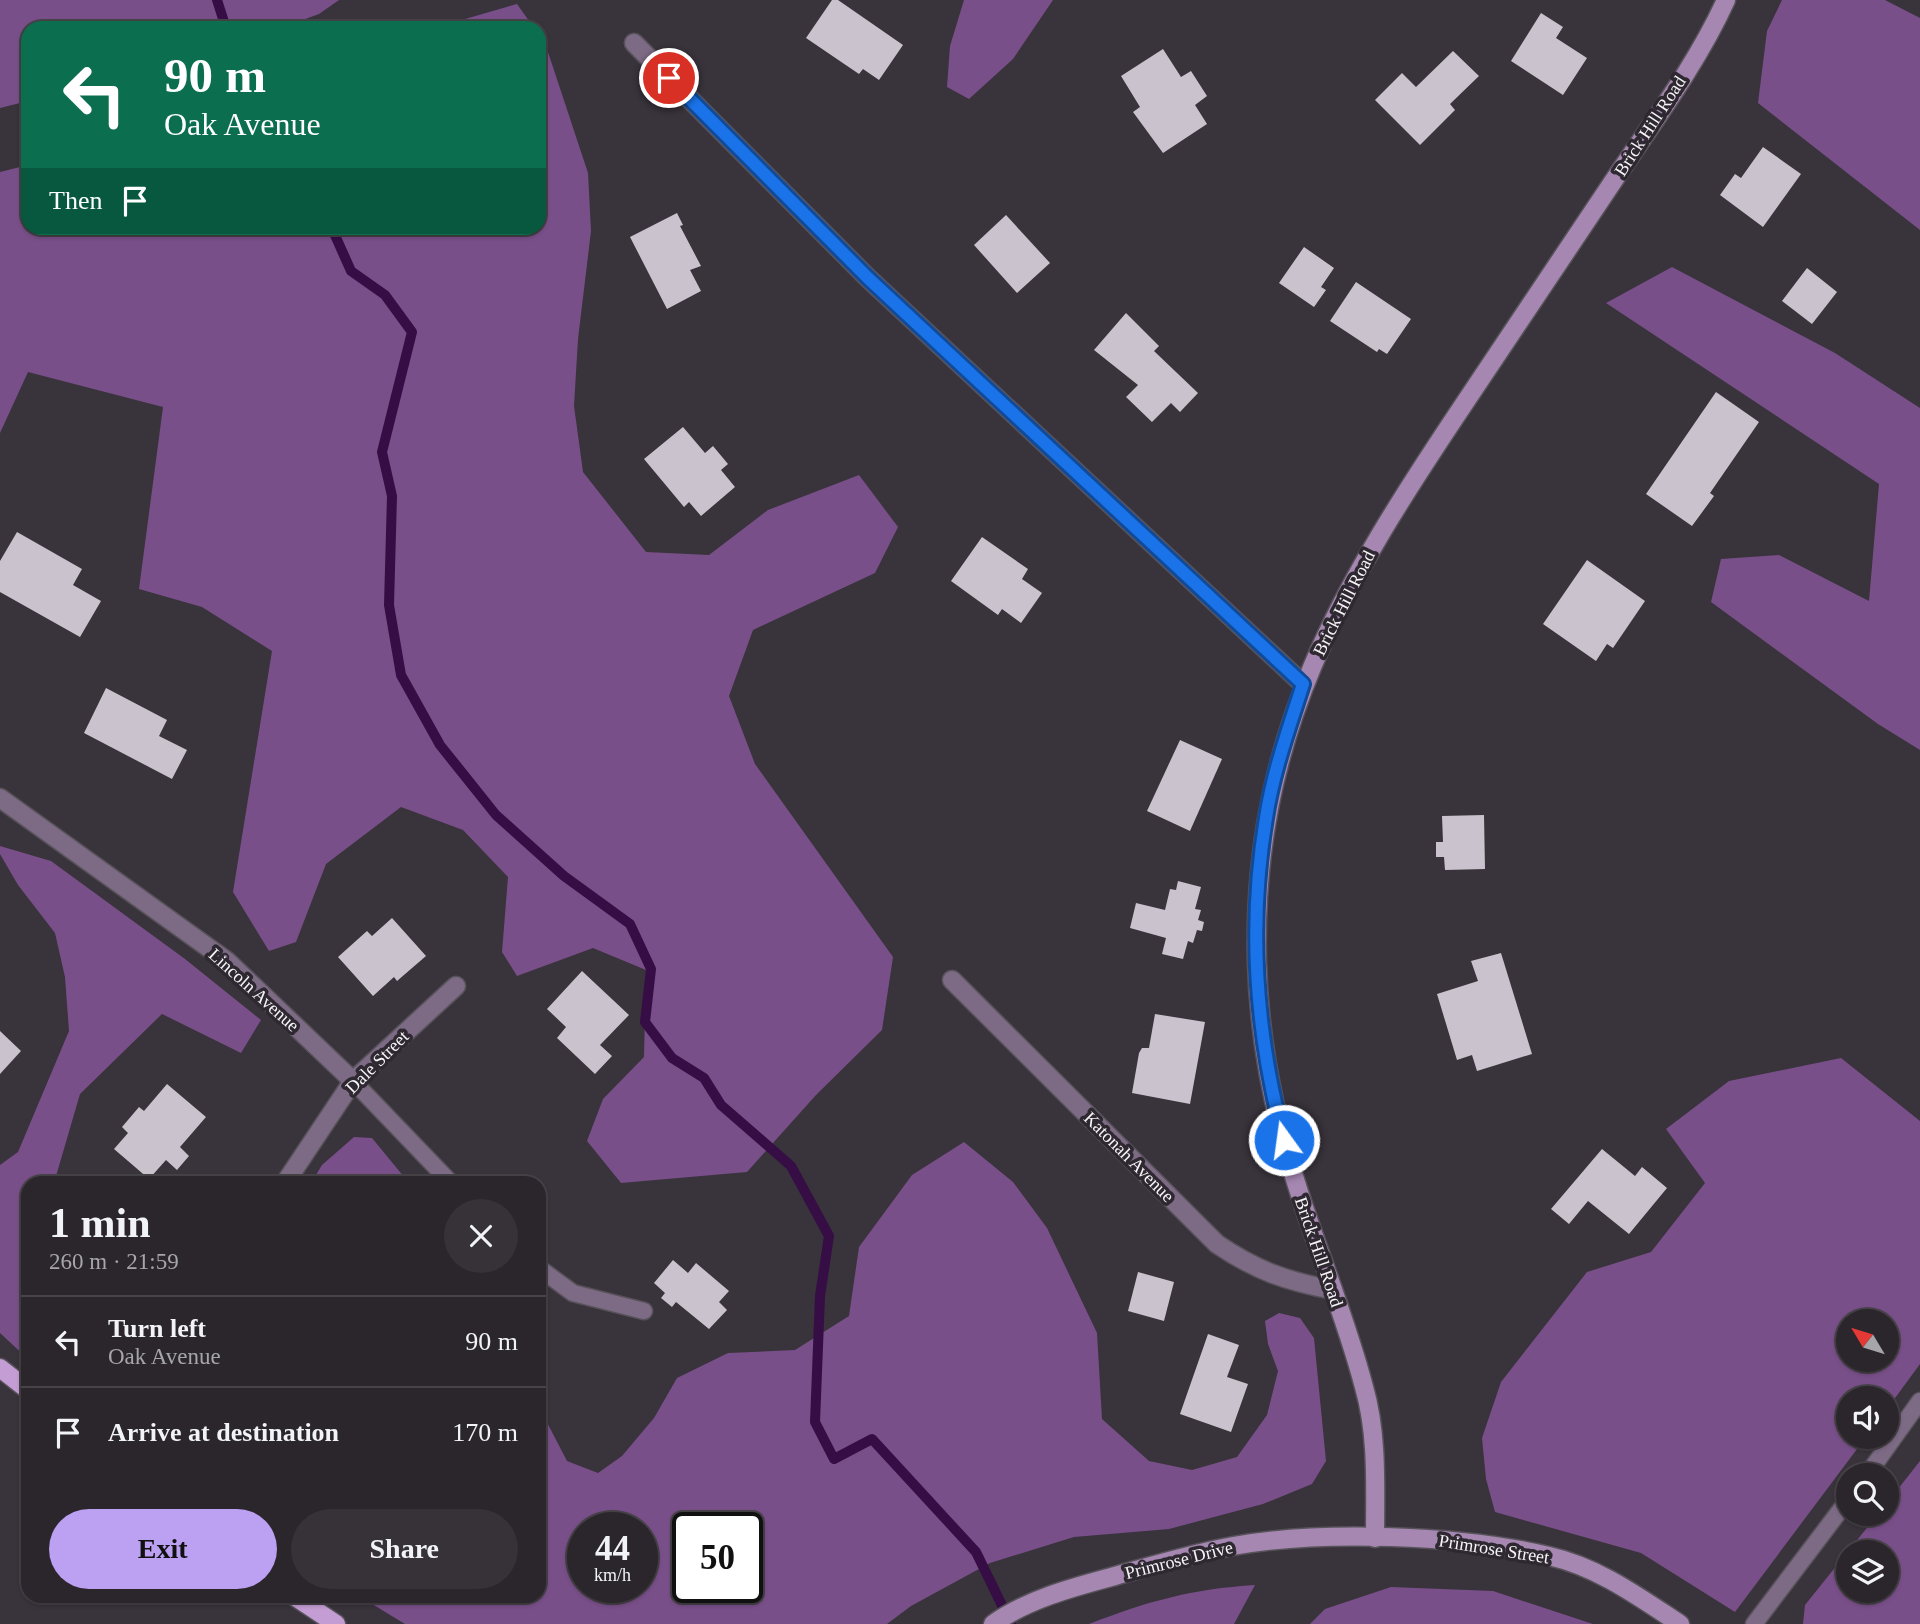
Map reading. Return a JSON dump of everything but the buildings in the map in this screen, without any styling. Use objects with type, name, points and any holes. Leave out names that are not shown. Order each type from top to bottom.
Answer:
[{"type":"main road","name":"Brick Hill Road","points":[[1375,1538],[1374,1453],[1365,1388],[1298,1190],[1262,1039],[1257,962],[1258,891],[1266,817],[1282,748],[1303,684],[1333,617],[1416,475],[1678,83],[1726,0]]},
{"type":"main road","points":[[0,1368],[21,1384]]},
{"type":"main road","name":"Primrose Drive","points":[[993,1624],[1028,1605],[1080,1586],[1236,1545],[1375,1538]]},
{"type":"main road","name":"Primrose Street","points":[[1375,1538],[1433,1540],[1551,1556],[1611,1579],[1680,1624]]},
{"type":"main road","points":[[304,1603],[336,1624]]},
{"type":"street","points":[[634,43],[861,271],[1303,684]]},
{"type":"street","name":"Lincoln Avenue","points":[[0,798],[227,961],[353,1081]]},
{"type":"street","name":"Katonah Avenue","points":[[952,980],[1217,1244],[1250,1267],[1284,1280],[1333,1290]]},
{"type":"street","name":"Dale Street","points":[[290,1176],[353,1081],[457,986]]},
{"type":"lane","name":"Lincoln Avenue","points":[[353,1081],[444,1176]]},
{"type":"lane","points":[[546,1273],[573,1293],[645,1311]]},
{"type":"lane","points":[[1876,1463],[1920,1401]]},
{"type":"lane","points":[[1754,1624],[1836,1516]]},
{"type":"shaded area","points":[[0,0],[339,0],[319,14],[300,21],[21,21],[21,103],[0,108]]},
{"type":"shaded area","points":[[964,0],[1053,0],[1013,59],[969,99],[947,87],[950,46]]},
{"type":"shaded area","points":[[1782,0],[1885,0],[1920,18],[1920,230],[1758,103],[1767,31]]},
{"type":"shaded area","points":[[517,4],[529,21],[458,21]]},
{"type":"shaded area","points":[[546,46],[588,173],[591,231],[578,339],[574,406],[583,472],[646,552],[709,555],[768,510],[859,475],[898,527],[875,573],[753,630],[729,696],[755,764],[893,957],[882,1030],[816,1095],[747,1172],[621,1183],[587,1141],[603,1099],[644,1057],[646,970],[593,948],[517,976],[502,952],[508,877],[463,830],[401,807],[326,864],[296,942],[269,951],[233,892],[272,651],[202,607],[139,589],[163,407],[28,372],[0,433],[0,172],[21,167],[21,235],[546,235]]},
{"type":"shaded area","points":[[1672,267],[1835,353],[1920,408],[1920,750],[1878,724],[1711,602],[1721,559],[1779,555],[1869,601],[1879,484],[1606,303]]},
{"type":"shaded area","points":[[0,846],[51,861],[185,959],[261,1020],[241,1053],[162,1014],[80,1094],[56,1176],[21,1176],[21,1352],[0,1333],[0,1165],[18,1152],[69,1031],[65,977],[55,933],[18,885],[0,854]]},
{"type":"shaded area","points":[[1841,1058],[1920,1121],[1920,1364],[1899,1393],[1899,1386],[1836,1386],[1836,1449],[1857,1449],[1847,1463],[1836,1463],[1836,1477],[1735,1612],[1641,1553],[1495,1512],[1486,1479],[1482,1438],[1501,1382],[1587,1272],[1651,1252],[1705,1183],[1666,1129],[1729,1081]]},
{"type":"shaded area","points":[[354,1137],[372,1138],[403,1176],[315,1176],[322,1165]]},
{"type":"shaded area","points":[[964,1142],[1013,1182],[1047,1228],[1097,1333],[1102,1419],[1149,1461],[1192,1470],[1237,1457],[1267,1415],[1278,1371],[1268,1344],[1265,1321],[1279,1313],[1300,1318],[1314,1338],[1326,1461],[1312,1484],[1263,1504],[1169,1529],[1074,1537],[990,1563],[911,1606],[887,1624],[405,1624],[370,1603],[546,1603],[546,1420],[567,1461],[598,1473],[622,1456],[654,1418],[677,1378],[728,1353],[795,1350],[849,1316],[859,1247],[912,1175]]},
{"type":"shaded area","points":[[1920,1461],[1920,1624],[1803,1624],[1805,1605],[1836,1566],[1836,1603],[1899,1603],[1899,1540],[1857,1540],[1868,1526],[1899,1526],[1899,1488]]},
{"type":"shaded area","points":[[1255,1585],[1234,1624],[1089,1624],[1170,1597]]},
{"type":"shaded area","points":[[1391,1587],[1493,1591],[1593,1624],[1310,1624],[1325,1609]]},
{"type":"waterway","points":[[217,0],[224,21]]},
{"type":"waterway","points":[[335,235],[351,271],[385,295],[412,332],[382,452],[392,496],[389,605],[401,675],[440,745],[496,815],[564,876],[630,924],[651,969],[645,1022],[672,1058],[704,1078],[721,1105],[791,1166],[829,1236],[820,1296],[815,1422],[834,1459],[872,1439],[976,1552],[1011,1624]]},
{"type":"route","points":[[669,78],[868,278],[1303,684],[1282,748],[1266,817],[1258,891],[1257,962],[1262,1039],[1284,1140]]}]
